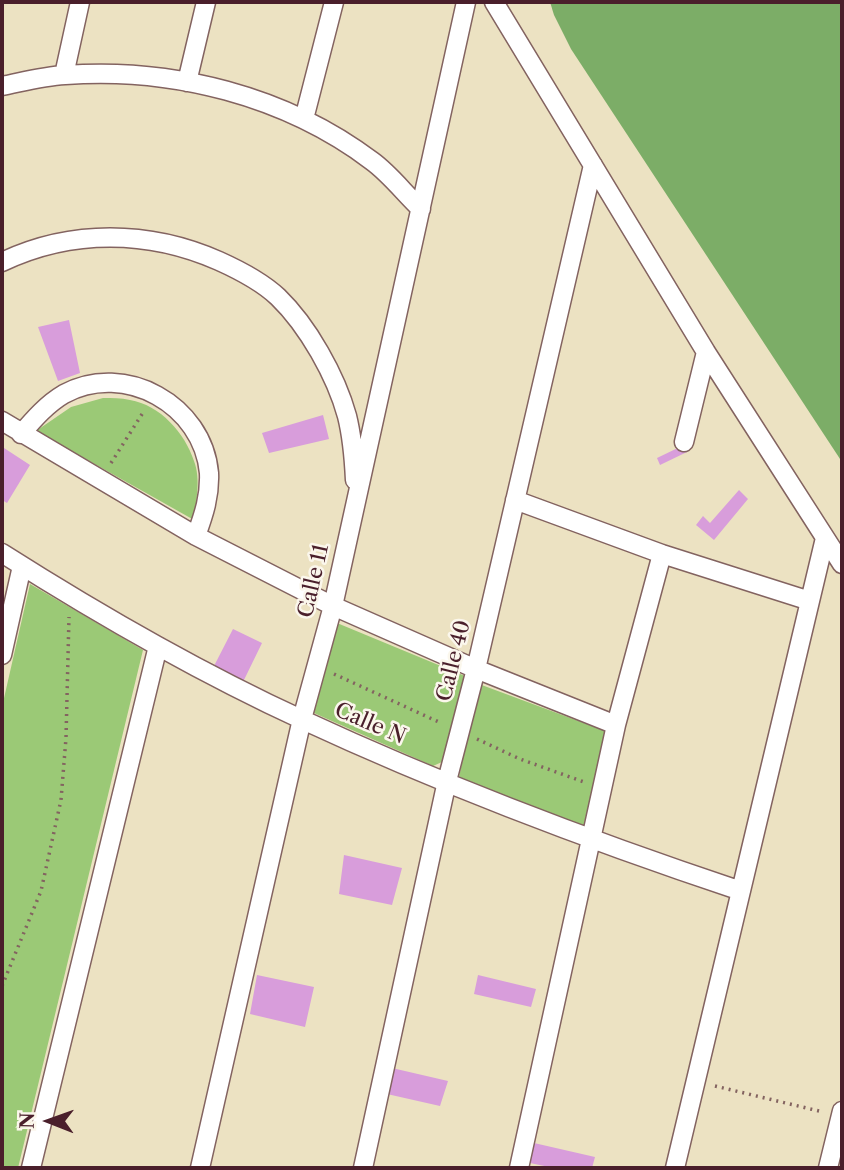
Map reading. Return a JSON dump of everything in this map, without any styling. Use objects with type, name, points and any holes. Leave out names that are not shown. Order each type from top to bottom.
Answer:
[{"type":"street","points":[[64,75],[80,2]]},
{"type":"street","points":[[187,82],[206,2]]},
{"type":"street","points":[[304,119],[334,2]]},
{"type":"street","name":"Calle 11","points":[[200,1168],[302,719],[333,606],[466,2]]},
{"type":"street","points":[[494,2],[706,352],[842,564]]},
{"type":"street","points":[[2,86],[64,75],[128,75],[187,82],[250,96],[304,119],[373,161],[421,209]]},
{"type":"street","name":"Calle 40","points":[[363,1168],[447,781],[476,669],[593,165]]},
{"type":"street","points":[[2,262],[21,253],[68,239],[119,236],[164,242],[201,253],[241,271],[278,297],[306,332],[331,374],[347,417],[357,497]]},
{"type":"street","points":[[684,442],[706,352]]},
{"type":"street","points":[[21,434],[41,411],[65,394],[93,383],[123,383],[155,392],[186,416],[201,444],[209,471],[209,502],[196,536]]},
{"type":"street","points":[[2,421],[196,536],[333,606],[476,669],[616,725]]},
{"type":"street","points":[[515,500],[662,554],[810,601]]},
{"type":"street","points":[[675,1168],[825,538]]},
{"type":"street","name":"Calle N","points":[[2,553],[158,646],[302,719],[447,781],[741,891]]},
{"type":"street","points":[[519,1168],[616,725],[662,554]]},
{"type":"street","points":[[2,655],[22,566]]},
{"type":"street","points":[[32,1168],[158,646]]},
{"type":"street","points":[[828,1168],[842,1114]]},
{"type":"path","points":[[100,480],[155,392]]},
{"type":"path","points":[[2,986],[41,891],[61,800],[66,738],[66,657],[70,594]]},
{"type":"path","points":[[696,1082],[842,1114]]},
{"type":"green space","points":[[550,2],[842,2],[842,462],[571,49]]},
{"type":"green space","points":[[103,398],[141,403],[161,414],[178,431],[196,468],[194,520],[36,431],[71,407]]},
{"type":"green space","points":[[30,584],[143,650],[18,1168],[2,1168],[2,707]]},
{"type":"green space","points":[[337,623],[465,676],[442,762],[433,766],[314,713]]},
{"type":"green space","points":[[479,684],[608,732],[583,827],[459,777]]},
{"type":"building","points":[[69,320],[80,373],[58,381],[38,327]]},
{"type":"building","points":[[323,415],[329,439],[269,453],[262,433]]},
{"type":"building","points":[[684,445],[687,452],[660,465],[657,458]]},
{"type":"building","points":[[4,448],[30,465],[7,503],[2,500]]},
{"type":"building","points":[[739,490],[748,499],[714,540],[696,525],[703,516],[710,523]]},
{"type":"building","points":[[233,629],[262,643],[243,682],[214,666]]},
{"type":"building","points":[[344,855],[402,868],[392,905],[339,894]]},
{"type":"building","points":[[257,975],[314,987],[305,1027],[250,1014]]},
{"type":"building","points":[[478,975],[536,989],[531,1007],[474,994]]},
{"type":"building","points":[[392,1068],[448,1081],[440,1106],[387,1094]]},
{"type":"building","points":[[534,1143],[595,1157],[592,1168],[554,1168],[530,1163]]}]
